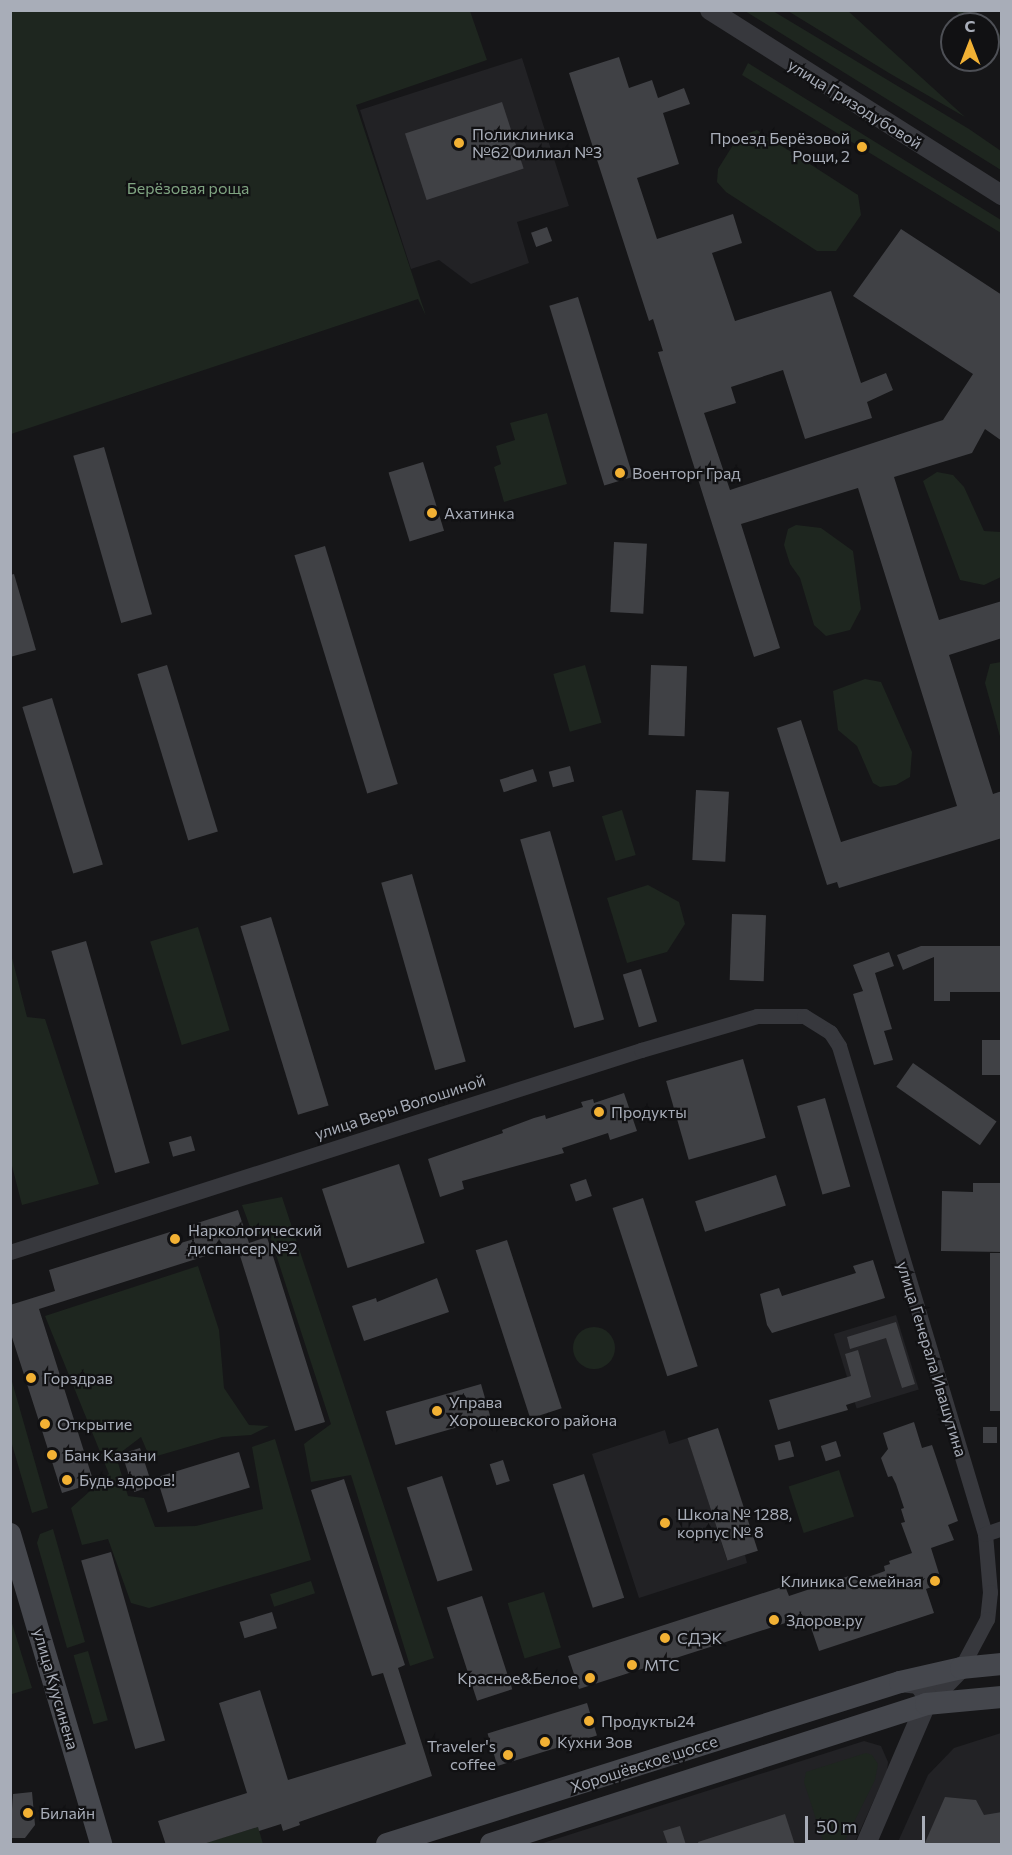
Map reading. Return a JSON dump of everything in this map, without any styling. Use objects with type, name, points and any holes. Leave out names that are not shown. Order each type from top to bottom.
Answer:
[{"type":"main road","name":"улица Куусинена","points":[[10,1534],[101,1845]]},
{"type":"main road","name":"Хорошёвское шоссе","points":[[387,1845],[900,1682],[961,1668],[1002,1664]]},
{"type":"main road","name":"Хорошёвское шоссе","points":[[491,1845],[926,1704],[1002,1697]]},
{"type":"street","name":"улица Гризодубовой","points":[[710,10],[1002,195]]},
{"type":"street","name":"улица Веры Волошиной","points":[[10,1252],[640,1050],[757,1016],[804,1016]]},
{"type":"street","name":"улица Генерала Ивашутина","points":[[804,1016],[830,1032],[839,1046],[985,1534],[990,1592],[987,1619],[961,1668],[926,1704]]},
{"type":"street","points":[[985,1534],[1002,1528]]},
{"type":"street","points":[[866,1845],[926,1704],[927,1696],[919,1684],[900,1682]]},
{"type":"shaded area","name":"Поликлиника №62 Филиал №3","points":[[522,58],[569,206],[517,222],[529,263],[471,284],[439,260],[411,269],[360,110]]},
{"type":"shaded area","points":[[896,1315],[919,1390],[857,1409],[834,1334]]},
{"type":"shaded area","name":"Школа № 1288, корпус № 8","points":[[665,1430],[669,1444],[688,1438],[727,1560],[745,1555],[747,1563],[639,1598],[592,1454]]},
{"type":"shaded area","points":[[1001,1733],[1001,1844],[897,1844],[928,1775],[954,1748]]},
{"type":"shaded area","points":[[864,1741],[881,1746],[888,1762],[887,1771],[854,1844],[540,1844]]},
{"type":"green space","name":"Берёзовая роща","points":[[10,11],[470,11],[487,60],[356,105],[426,316],[418,299],[11,434]]},
{"type":"green space","points":[[745,11],[773,11],[969,129],[1001,151],[1001,170]]},
{"type":"green space","points":[[788,11],[848,11],[965,117],[889,73]]},
{"type":"green space","points":[[748,63],[1001,220],[1001,233],[742,75]]},
{"type":"green space","points":[[757,130],[858,195],[861,215],[836,251],[817,251],[726,192],[717,182],[718,169],[738,137]]},
{"type":"green space","points":[[547,413],[567,484],[504,502],[494,467],[501,464],[496,446],[515,440],[510,423]]},
{"type":"green space","points":[[937,472],[953,475],[964,487],[984,531],[1001,532],[1001,577],[984,585],[960,580],[923,481]]},
{"type":"green space","points":[[796,525],[821,528],[853,551],[861,609],[850,630],[826,636],[814,625],[800,578],[790,564],[784,545],[788,529]]},
{"type":"green space","points":[[1002,662],[1001,740],[985,683],[990,664]]},
{"type":"green space","points":[[585,665],[602,723],[570,732],[553,674]]},
{"type":"green space","points":[[865,679],[881,682],[912,752],[910,777],[896,785],[880,787],[873,783],[857,746],[838,730],[833,691]]},
{"type":"green space","points":[[622,810],[636,855],[616,861],[602,816]]},
{"type":"green space","points":[[648,885],[679,902],[685,924],[667,952],[627,963],[607,898]]},
{"type":"green space","points":[[198,927],[230,1030],[182,1045],[150,942]]},
{"type":"green space","points":[[10,950],[27,1017],[45,1019],[99,1184],[22,1205],[11,1162]]},
{"type":"green space","points":[[282,1197],[434,1658],[410,1666],[351,1475],[311,1482],[304,1444],[331,1424],[269,1233],[253,1235],[242,1205]]},
{"type":"green space","points":[[198,1266],[219,1330],[224,1388],[249,1425],[269,1426],[251,1435],[222,1437],[150,1458],[141,1437],[116,1456],[128,1496],[144,1498],[155,1527],[196,1526],[263,1509],[252,1447],[275,1439],[311,1560],[149,1608],[131,1603],[108,1539],[82,1545],[71,1508],[109,1474],[45,1316]]},
{"type":"green space","points":[[594,1327],[609,1333],[615,1348],[609,1363],[594,1369],[579,1363],[573,1348],[579,1333]]},
{"type":"green space","points":[[11,1378],[48,1508],[32,1513],[11,1441]]},
{"type":"green space","points":[[839,1470],[854,1517],[804,1533],[789,1486]]},
{"type":"green space","points":[[53,1529],[85,1642],[67,1648],[37,1543],[40,1534]]},
{"type":"green space","points":[[311,1581],[315,1593],[274,1607],[270,1594]]},
{"type":"green space","points":[[544,1592],[561,1647],[525,1659],[508,1603]]},
{"type":"green space","points":[[10,1617],[32,1688],[12,1694],[10,1690]]},
{"type":"green space","points":[[88,1651],[108,1720],[93,1724],[74,1655]]},
{"type":"green space","points":[[866,1753],[872,1755],[878,1764],[875,1780],[843,1844],[824,1844],[804,1782],[806,1772]]},
{"type":"green space","points":[[258,1827],[263,1844],[201,1844]]},
{"type":"building","points":[[619,57],[629,88],[652,80],[658,98],[684,88],[690,104],[663,113],[679,164],[637,178],[657,239],[733,214],[742,243],[712,253],[735,321],[831,291],[861,383],[886,373],[893,390],[867,402],[872,418],[805,439],[783,370],[731,387],[736,403],[704,413],[730,490],[943,420],[973,374],[853,296],[901,229],[1002,295],[1002,441],[985,429],[972,453],[894,477],[939,620],[1002,601],[1002,638],[949,655],[993,794],[1002,791],[1002,838],[839,888],[837,882],[827,885],[777,728],[801,720],[841,842],[957,806],[858,488],[741,524],[780,648],[754,657],[658,352],[663,351],[653,319],[649,321],[569,73]]},
{"type":"building","points":[[502,102],[524,169],[427,200],[405,134]]},
{"type":"building","points":[[547,227],[552,241],[536,247],[531,233]]},
{"type":"building","points":[[578,297],[633,477],[604,486],[549,306]]},
{"type":"building","points":[[104,447],[152,614],[121,623],[73,456]]},
{"type":"building","points":[[423,462],[444,531],[410,541],[389,473]]},
{"type":"building","points":[[614,542],[647,544],[643,614],[610,612]]},
{"type":"building","points":[[325,546],[398,784],[367,793],[294,555]]},
{"type":"building","points":[[14,574],[36,650],[10,657],[10,575]]},
{"type":"building","points":[[167,665],[218,831],[188,840],[137,674]]},
{"type":"building","points":[[651,665],[687,666],[685,736],[649,735]]},
{"type":"building","points":[[52,698],[103,864],[73,873],[22,707]]},
{"type":"building","points":[[570,766],[574,781],[553,787],[549,772]]},
{"type":"building","points":[[533,769],[537,781],[504,792],[500,780]]},
{"type":"building","points":[[696,790],[729,792],[725,862],[692,860]]},
{"type":"building","points":[[550,831],[604,1019],[574,1028],[520,840]]},
{"type":"building","points":[[412,874],[466,1061],[435,1070],[381,883]]},
{"type":"building","points":[[732,914],[766,915],[764,981],[730,980]]},
{"type":"building","points":[[271,917],[329,1105],[298,1115],[240,926]]},
{"type":"building","points":[[86,941],[150,1163],[115,1173],[51,951]]},
{"type":"building","points":[[921,946],[1002,946],[1002,992],[950,992],[950,1001],[934,1001],[934,957],[903,970],[897,955]]},
{"type":"building","points":[[889,952],[894,966],[875,973],[892,1029],[884,1031],[893,1060],[874,1065],[853,994],[863,991],[853,965]]},
{"type":"building","points":[[641,969],[657,1022],[639,1027],[623,975]]},
{"type":"building","points":[[982,1040],[1002,1040],[1002,1075],[982,1075]]},
{"type":"building","points":[[743,1059],[766,1138],[689,1160],[666,1081]]},
{"type":"building","points":[[913,1063],[997,1122],[980,1145],[896,1087]]},
{"type":"building","points":[[624,1093],[637,1131],[610,1140],[608,1133],[562,1148],[564,1153],[462,1181],[464,1189],[440,1197],[428,1159],[503,1133],[502,1130],[534,1118],[545,1115],[546,1119],[583,1107],[581,1102],[593,1099],[594,1103]]},
{"type":"building","points":[[825,1098],[850,1186],[822,1194],[797,1106]]},
{"type":"building","points":[[191,1136],[195,1150],[173,1157],[169,1142]]},
{"type":"building","points":[[399,1164],[425,1243],[348,1268],[322,1189]]},
{"type":"building","points":[[776,1175],[786,1205],[705,1232],[695,1201]]},
{"type":"building","points":[[586,1179],[592,1196],[576,1202],[570,1185]]},
{"type":"building","points":[[973,1183],[1002,1183],[1002,1252],[941,1251],[942,1191],[973,1192]]},
{"type":"building","points":[[643,1198],[698,1366],[667,1376],[613,1208]]},
{"type":"building","points":[[238,1210],[249,1243],[267,1237],[325,1422],[295,1431],[237,1246],[39,1309],[94,1483],[62,1493],[10,1331],[10,1305],[55,1291],[49,1270],[170,1232],[174,1245],[194,1239],[191,1225]]},
{"type":"building","points":[[507,1240],[562,1408],[530,1419],[476,1250]]},
{"type":"building","points":[[990,1253],[1002,1253],[1002,1411],[990,1411]]},
{"type":"building","points":[[873,1260],[885,1298],[772,1333],[767,1325],[760,1294],[779,1288],[782,1296],[856,1273],[853,1266]]},
{"type":"building","points":[[437,1278],[449,1312],[364,1341],[352,1306],[376,1298],[377,1302]]},
{"type":"building","points":[[896,1322],[915,1384],[902,1388],[886,1338],[850,1349],[847,1337]]},
{"type":"building","points":[[858,1350],[871,1397],[846,1405],[848,1410],[778,1430],[769,1400],[851,1376],[845,1354]]},
{"type":"building","points":[[481,1384],[491,1418],[395,1445],[386,1411]]},
{"type":"building","points":[[914,1422],[922,1448],[932,1445],[958,1521],[948,1525],[954,1540],[931,1548],[942,1583],[926,1589],[934,1613],[819,1651],[807,1616],[579,1689],[568,1656],[785,1586],[789,1596],[849,1576],[850,1580],[859,1577],[860,1580],[885,1571],[884,1566],[890,1564],[889,1561],[912,1553],[901,1523],[905,1522],[901,1509],[904,1508],[896,1484],[892,1476],[888,1477],[881,1458],[888,1449],[883,1433]]},
{"type":"building","points":[[983,1427],[997,1427],[997,1443],[983,1443]]},
{"type":"building","points":[[718,1428],[758,1551],[727,1561],[688,1438]]},
{"type":"building","points":[[790,1441],[794,1456],[779,1461],[775,1445]]},
{"type":"building","points":[[836,1441],[841,1456],[826,1461],[821,1446]]},
{"type":"building","points":[[140,1448],[152,1486],[134,1492],[122,1454]]},
{"type":"building","points":[[239,1452],[250,1487],[168,1513],[157,1477]]},
{"type":"building","points":[[503,1460],[510,1481],[496,1485],[490,1464]]},
{"type":"building","points":[[584,1474],[624,1598],[593,1608],[553,1484]]},
{"type":"building","points":[[442,1476],[473,1570],[437,1582],[407,1487]]},
{"type":"building","points":[[344,1479],[405,1665],[398,1668],[432,1776],[299,1822],[300,1825],[283,1831],[281,1824],[259,1831],[258,1827],[200,1845],[166,1845],[158,1821],[247,1793],[219,1703],[260,1690],[288,1780],[406,1744],[383,1673],[372,1676],[311,1490]]},
{"type":"building","points":[[111,1552],[165,1740],[135,1749],[81,1561]]},
{"type":"building","points":[[482,1596],[512,1689],[477,1701],[447,1607]]},
{"type":"building","points":[[272,1612],[277,1628],[244,1638],[239,1622]]},
{"type":"building","points":[[587,1703],[597,1736],[497,1766],[488,1733]]},
{"type":"building","points":[[32,1792],[35,1825],[25,1838],[10,1838],[13,1794]]},
{"type":"building","points":[[945,1797],[976,1800],[984,1815],[1002,1812],[1002,1845],[924,1845]]},
{"type":"building","points":[[785,1814],[795,1845],[699,1845],[698,1842]]},
{"type":"building","points":[[680,1826],[686,1845],[668,1845],[663,1831]]},
{"type":"place","name":"Поликлиника №62 Филиал №3","points":[[459,143]]},
{"type":"place","name":"Проезд Берёзовой Рощи, 2","points":[[862,147]]},
{"type":"place","name":"Военторг Град","points":[[620,473]]},
{"type":"place","name":"Ахатинка","points":[[432,513]]},
{"type":"place","name":"Продукты","points":[[599,1112]]},
{"type":"place","name":"Наркологический диспансер №2","points":[[175,1239]]},
{"type":"place","name":"Горздрав","points":[[31,1378]]},
{"type":"place","name":"Управа Хорошевского района","points":[[437,1411]]},
{"type":"place","name":"Открытие","points":[[45,1424]]},
{"type":"place","name":"Банк Казани","points":[[52,1455]]},
{"type":"place","name":"Будь здоров!","points":[[67,1480]]},
{"type":"place","name":"Школа № 1288, корпус № 8","points":[[665,1523]]},
{"type":"place","name":"Клиника Семейная","points":[[935,1581]]},
{"type":"place","name":"Здоров.ру","points":[[774,1620]]},
{"type":"place","name":"СДЭК","points":[[665,1638]]},
{"type":"place","name":"МТС","points":[[632,1665]]},
{"type":"place","name":"Красное&Белое","points":[[590,1678]]},
{"type":"place","name":"Продукты24","points":[[589,1721]]},
{"type":"place","name":"Кухни Зов","points":[[545,1742]]},
{"type":"place","name":"Traveler's coffee","points":[[508,1755]]},
{"type":"place","name":"Билайн","points":[[28,1813]]}]
